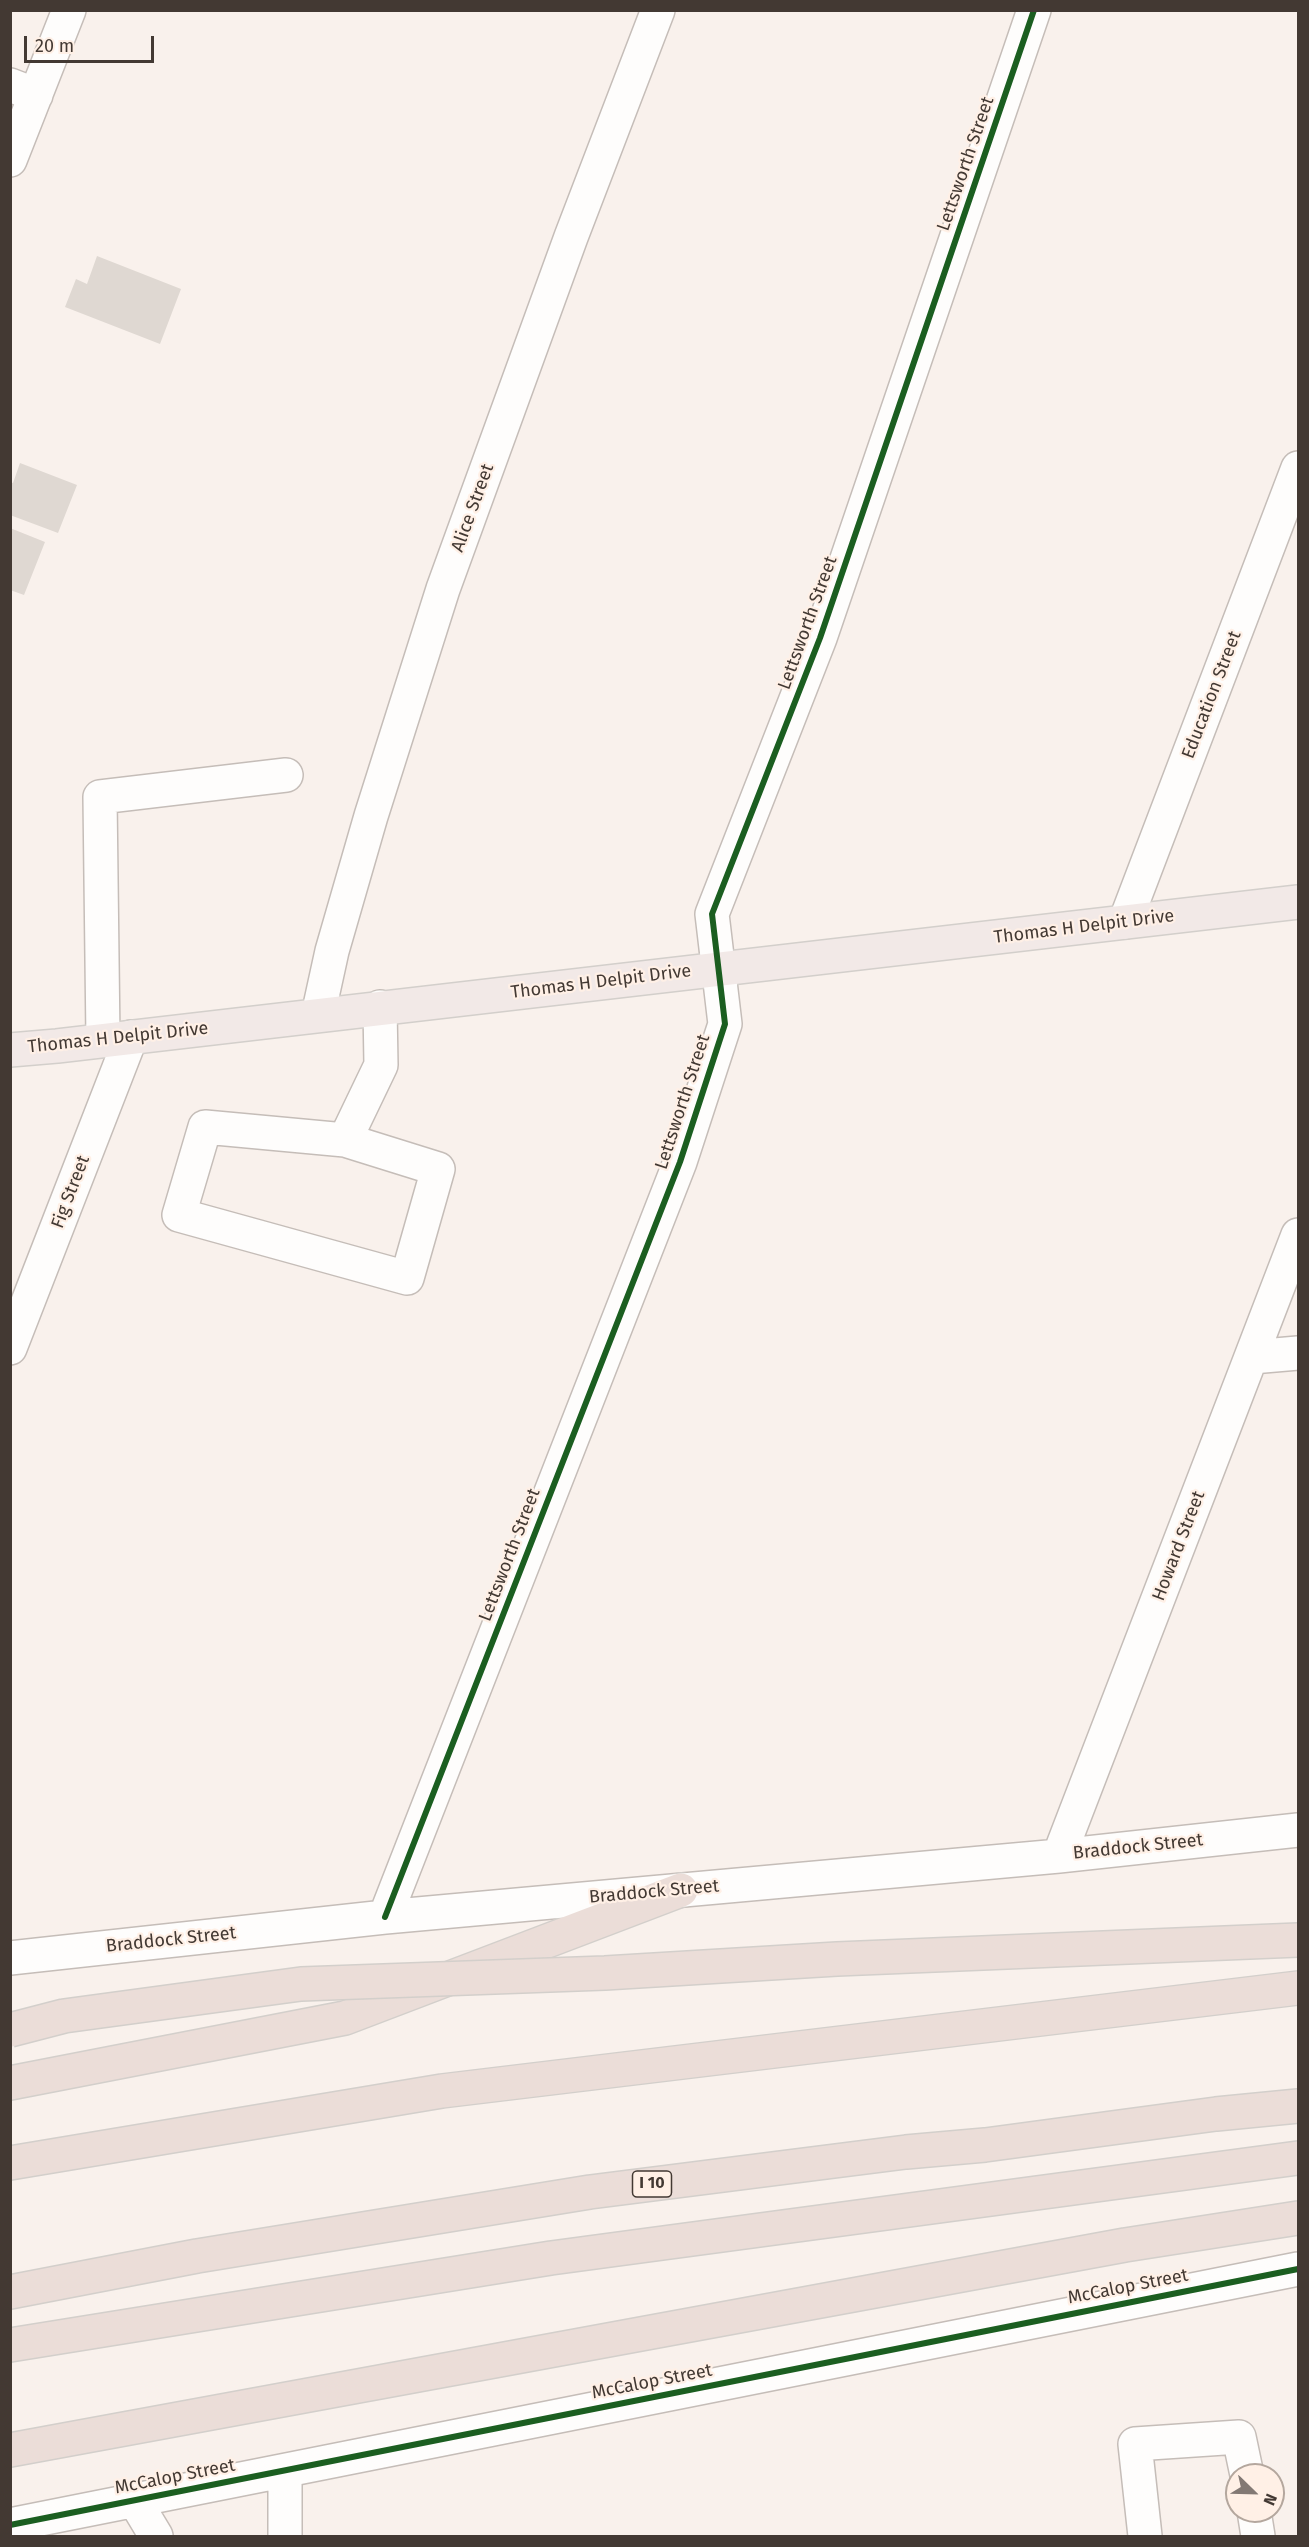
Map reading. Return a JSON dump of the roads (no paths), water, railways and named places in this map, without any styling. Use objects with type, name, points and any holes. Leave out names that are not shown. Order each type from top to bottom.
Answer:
[{"type":"highway","points":[[10,2083],[345,2019],[681,1890]]},
{"type":"highway","points":[[10,2030],[64,2016],[301,1984],[605,1973],[837,1959],[1299,1940]]},
{"type":"highway","points":[[10,2163],[441,2091],[1299,1988]]},
{"type":"highway","name":"I 10","points":[[10,2292],[197,2256],[590,2192],[906,2152],[985,2145],[1216,2114],[1299,2106]]},
{"type":"highway","points":[[10,2345],[539,2260],[1299,2158]]},
{"type":"highway","points":[[10,2450],[1125,2246],[1299,2218]]},
{"type":"main road","name":"Thomas H Delpit Drive","points":[[10,1050],[1299,902]]},
{"type":"street","points":[[10,160],[23,90],[69,10]]},
{"type":"street","name":"Alice Street","points":[[318,1015],[332,951],[371,816],[443,589],[571,237],[658,10]]},
{"type":"street","name":"Lettsworth Street","points":[[385,1917],[680,1162],[725,1024],[712,914],[820,638],[1034,10]]},
{"type":"street","name":"Education Street","points":[[1125,922],[1299,468]]},
{"type":"street","points":[[117,1038],[100,797],[286,774]]},
{"type":"street","points":[[345,1140],[381,1065],[380,1008]]},
{"type":"street","name":"Fig Street","points":[[10,1348],[117,1038]]},
{"type":"street","points":[[205,1127],[345,1140],[438,1169],[407,1278],[178,1215],[205,1127]]},
{"type":"street","name":"Howard Street","points":[[1059,1856],[1299,1235]]},
{"type":"street","points":[[1252,1357],[1299,1353]]},
{"type":"street","name":"Braddock Street","points":[[10,1958],[385,1917],[1059,1856],[1299,1830]]},
{"type":"street","name":"McCalop Street","points":[[10,2525],[1299,2269]]},
{"type":"street","points":[[1146,2536],[1135,2444],[1239,2437],[1244,2463]]},
{"type":"street","points":[[285,2470],[285,2536]]},
{"type":"street","points":[[135,2501],[156,2536]]}]
